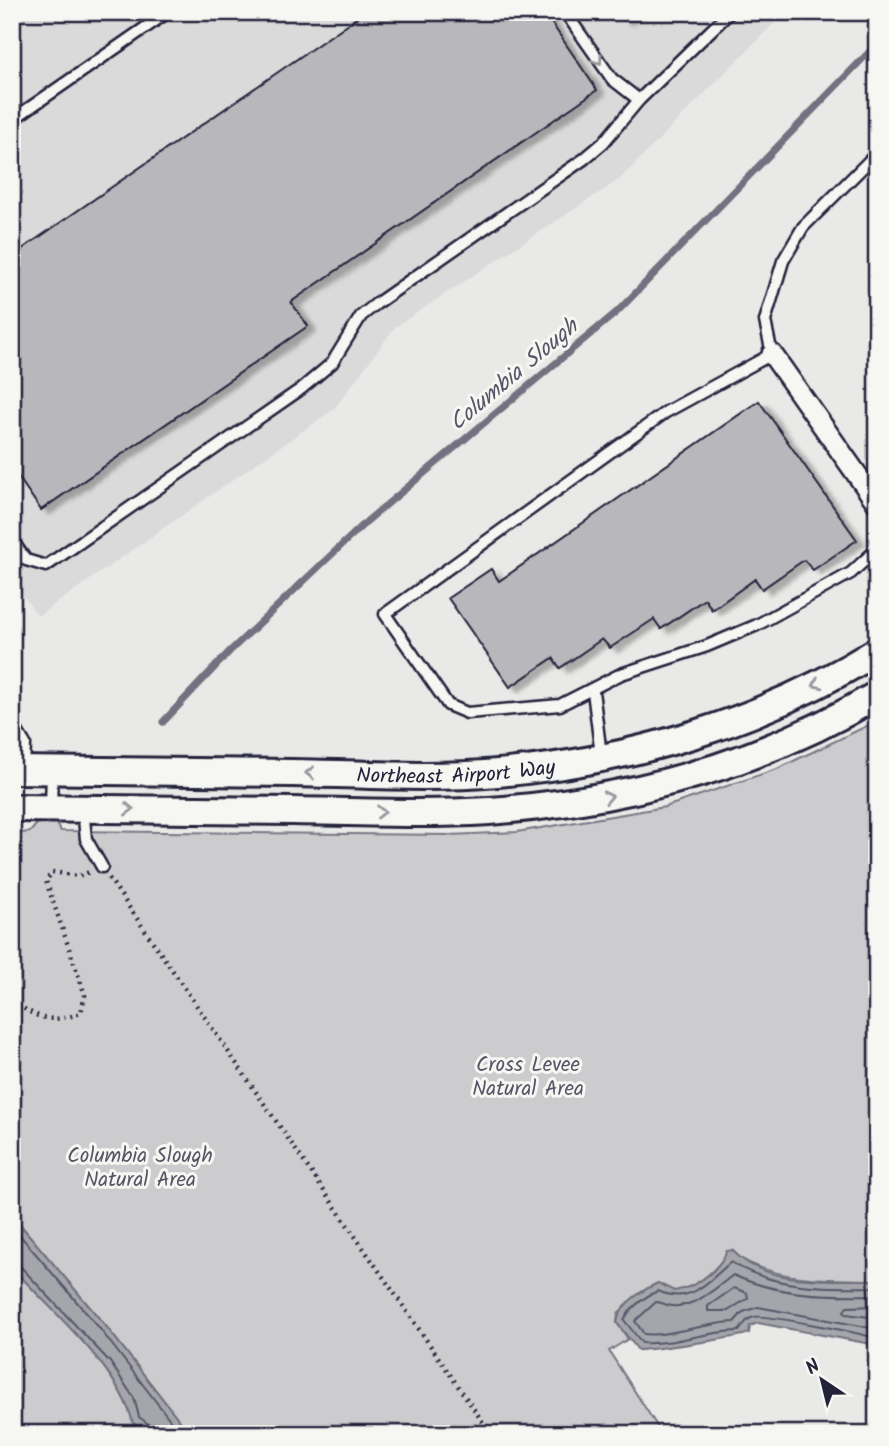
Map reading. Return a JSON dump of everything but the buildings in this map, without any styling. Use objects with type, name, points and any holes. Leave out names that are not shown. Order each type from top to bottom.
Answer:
[{"type":"main road","name":"Northeast Airport Way","points":[[18,770],[427,775],[496,773],[601,759],[679,740],[777,704],[877,651]]},
{"type":"main road","name":"Northeast Airport Way","points":[[12,808],[459,811],[564,804],[639,790],[733,763],[799,737],[877,695]]},
{"type":"street","points":[[772,354],[877,503]]},
{"type":"lane","points":[[12,120],[168,12]]},
{"type":"lane","points":[[565,12],[612,79],[639,100]]},
{"type":"lane","points":[[12,540],[26,560],[46,566],[301,389],[332,363],[361,316],[584,159],[603,143],[639,100],[730,12]]},
{"type":"lane","points":[[877,153],[803,227],[783,261],[765,321],[772,354],[666,412],[385,614],[449,705],[467,713],[560,705],[593,691],[621,674],[707,646],[794,606],[851,573],[877,549]]},
{"type":"lane","points":[[593,691],[601,759]]},
{"type":"lane","points":[[12,723],[25,744],[18,770]]},
{"type":"lane","points":[[51,808],[52,770]]},
{"type":"lane","points":[[83,808],[86,839],[102,867]]},
{"type":"path","points":[[12,1001],[31,1013],[58,1021],[81,1013],[86,995],[46,881],[52,872],[79,876],[102,867],[491,1434]]},
{"type":"shaded area","points":[[12,12],[785,12],[620,179],[395,327],[334,409],[38,616],[12,580]]},
{"type":"green space","name":"Cross Levee Natural Area","points":[[877,721],[877,1280],[818,1279],[782,1274],[764,1269],[727,1251],[712,1271],[689,1288],[674,1291],[658,1283],[648,1288],[618,1313],[617,1323],[628,1339],[609,1351],[662,1434],[190,1434],[105,1325],[12,1215],[12,834],[30,832],[48,811],[61,831],[450,835],[517,832],[665,807],[777,769]]},
{"type":"green space","points":[[12,1267],[82,1340],[114,1381],[133,1423],[150,1434],[12,1434]]},
{"type":"water","points":[[12,1215],[105,1325],[190,1434],[150,1434],[133,1423],[114,1381],[99,1361],[12,1267]]},
{"type":"water","points":[[732,1250],[746,1262],[781,1275],[820,1280],[877,1280],[877,1349],[871,1344],[758,1323],[750,1326],[749,1333],[743,1335],[638,1350],[617,1323],[626,1304],[658,1283],[674,1291],[698,1282],[712,1272],[727,1251]]},
{"type":"waterway","name":"Columbia Slough","points":[[163,722],[230,651],[367,521],[618,311],[877,44]]},
{"type":"park label","name":"Columbia Slough Natural Area","points":[[140,1167]]}]
